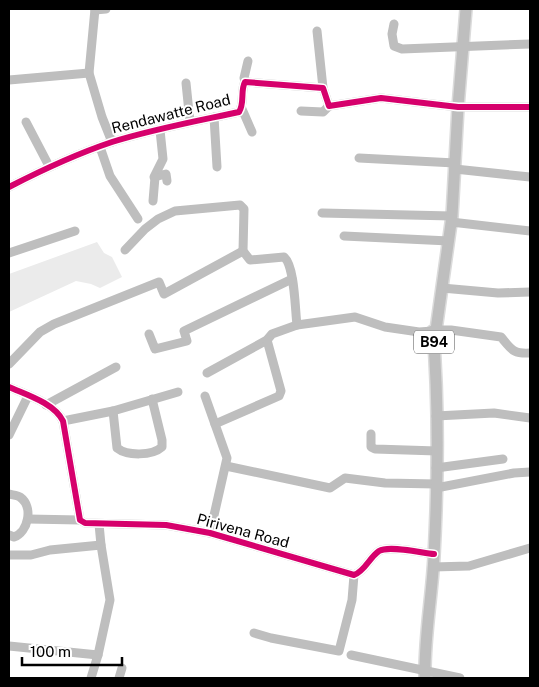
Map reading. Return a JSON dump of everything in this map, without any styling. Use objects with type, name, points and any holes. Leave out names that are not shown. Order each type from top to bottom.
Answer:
[{"type":"main road","name":"B94","points":[[425,675],[434,554],[436,486],[435,331],[452,219],[466,9]]},
{"type":"street","points":[[106,9],[95,10],[89,73],[102,117],[112,142]]},
{"type":"street","points":[[394,24],[392,34],[394,46],[402,49],[530,44]]},
{"type":"street","points":[[317,31],[323,88],[329,106]]},
{"type":"street","points":[[245,82],[244,78],[248,61]]},
{"type":"street","points":[[9,80],[89,73]]},
{"type":"street","name":"Rendawatte Road","points":[[9,187],[49,166],[112,142],[190,122],[240,112],[242,109],[242,87],[245,82],[323,88]]},
{"type":"street","points":[[186,83],[190,122]]},
{"type":"street","points":[[300,111],[323,112],[329,106],[380,98],[458,108],[530,107]]},
{"type":"street","points":[[242,109],[252,132]]},
{"type":"street","points":[[214,117],[217,167]]},
{"type":"street","points":[[26,122],[49,166]]},
{"type":"street","points":[[153,201],[155,177],[163,158],[160,130]]},
{"type":"street","points":[[100,147],[110,176],[138,219]]},
{"type":"street","points":[[359,158],[455,166],[530,177]]},
{"type":"street","points":[[155,177],[166,174],[168,181]]},
{"type":"street","points":[[125,250],[145,229],[158,219],[174,211],[240,205],[244,209],[244,251],[250,260],[284,257],[288,260],[297,325]]},
{"type":"street","points":[[322,214],[452,219],[530,231]]},
{"type":"street","points":[[9,253],[75,231]]},
{"type":"street","points":[[344,236],[449,241]]},
{"type":"street","points":[[9,364],[40,332],[47,328],[157,279],[164,294],[244,251]]},
{"type":"street","points":[[149,334],[155,349],[187,341],[184,331],[292,279]]},
{"type":"street","points":[[442,288],[498,293],[530,292]]},
{"type":"street","points":[[207,373],[266,340],[272,334],[297,325],[355,317],[385,327],[420,332],[451,330],[502,337],[512,350],[518,353],[530,352]]},
{"type":"street","points":[[215,424],[279,396],[281,391],[266,340]]},
{"type":"street","points":[[46,406],[116,367]]},
{"type":"street","points":[[9,388],[59,413],[63,421],[80,520]]},
{"type":"street","points":[[63,421],[113,410],[178,392]]},
{"type":"street","points":[[9,436],[28,396]]},
{"type":"street","points":[[205,396],[227,458],[210,533]]},
{"type":"street","points":[[113,410],[116,448],[129,454],[157,451],[162,448],[162,440],[152,399]]},
{"type":"street","points":[[436,416],[494,413],[530,418]]},
{"type":"street","points":[[371,434],[371,447],[437,451]]},
{"type":"street","points":[[436,468],[503,459]]},
{"type":"street","points":[[226,466],[330,488],[345,478],[436,486],[530,472]]},
{"type":"street","points":[[9,494],[20,497],[25,503],[28,519],[27,524],[19,535],[14,537],[9,535]]},
{"type":"street","name":"Pirivena Road","points":[[28,519],[80,520],[85,523],[99,524],[166,525],[210,533],[354,575]]},
{"type":"street","points":[[94,678],[110,600],[99,524]]},
{"type":"street","points":[[9,555],[31,555],[50,550],[101,545]]},
{"type":"street","points":[[254,633],[339,651],[352,600],[354,575],[359,574],[380,551],[390,548],[434,554]]},
{"type":"street","points":[[433,568],[469,566],[529,552]]},
{"type":"street","points":[[9,646],[98,655]]},
{"type":"street","points":[[351,655],[425,675],[460,678]]},
{"type":"street","points":[[119,678],[122,668]]},
{"type":"shaded area","points":[[97,242],[104,253],[112,257],[122,277],[100,288],[76,281],[9,312],[9,274]]},
{"type":"cycle path","points":[[9,187],[59,163],[112,142],[159,129],[239,112],[242,105],[245,82],[323,88],[329,106],[381,98],[458,107],[530,107]]},
{"type":"cycle path","points":[[9,387],[47,404],[63,421],[80,520],[85,523],[166,525],[210,533],[354,575],[361,571],[379,551],[384,549],[434,554]]}]
